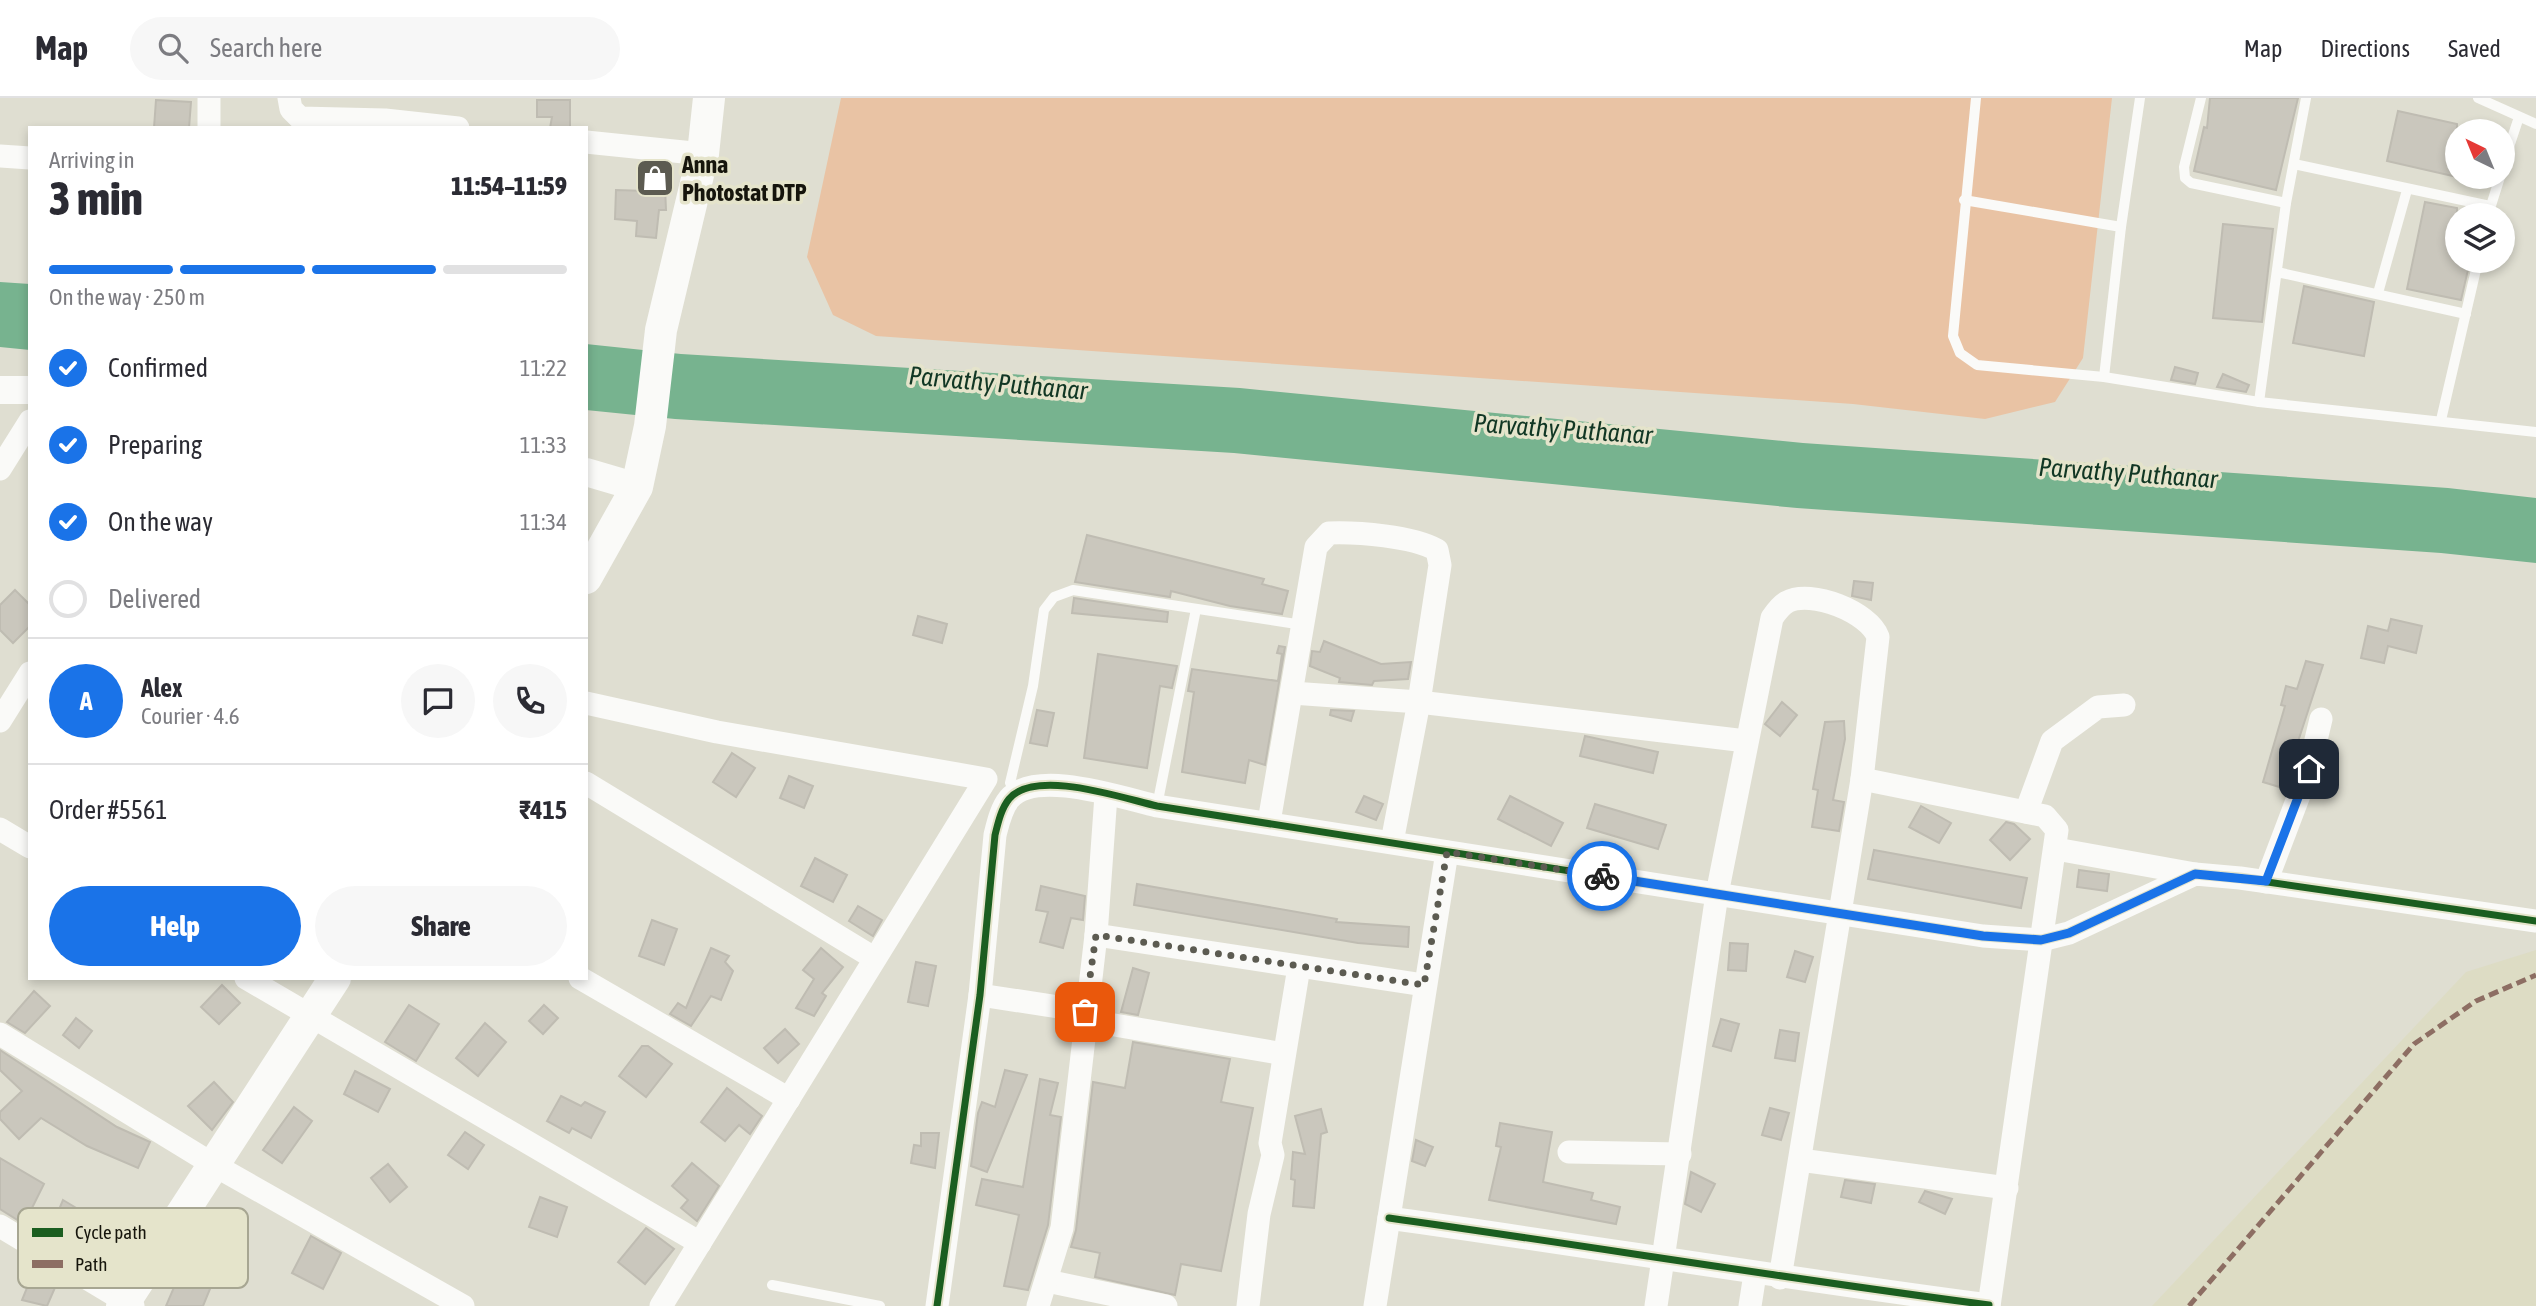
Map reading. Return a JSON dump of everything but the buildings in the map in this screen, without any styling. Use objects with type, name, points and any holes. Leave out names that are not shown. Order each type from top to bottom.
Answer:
[{"type":"main road","points":[[588,574],[637,487],[650,426],[661,330],[703,154],[709,98]]},
{"type":"main road","points":[[187,1208],[334,980]]},
{"type":"main road","points":[[127,1305],[138,1288]]},
{"type":"street","points":[[209,98],[209,126]]},
{"type":"street","points":[[289,98],[291,109],[300,118],[385,120],[440,126]]},
{"type":"street","points":[[588,142],[703,154]]},
{"type":"street","points":[[0,156],[28,158]]},
{"type":"street","points":[[0,390],[28,390]]},
{"type":"street","points":[[0,469],[28,424]]},
{"type":"street","points":[[588,473],[637,487]]},
{"type":"street","points":[[1269,822],[1316,547],[1329,533],[1424,543],[1437,550],[1440,565],[1419,702],[1392,842]]},
{"type":"street","points":[[1656,1306],[1717,894],[1772,618],[1778,609],[1797,599],[1813,599],[1849,610],[1869,621],[1878,637],[1862,779],[1780,1278]]},
{"type":"street","points":[[0,721],[28,676]]},
{"type":"street","points":[[1292,693],[1419,702],[1746,741]]},
{"type":"street","points":[[588,704],[717,732],[986,779],[661,1306]]},
{"type":"street","points":[[2026,812],[2052,741],[2098,707],[2124,705]]},
{"type":"street","points":[[2266,881],[2309,769],[2321,719]]},
{"type":"street","points":[[1389,1218],[1665,1257],[1780,1278],[1989,1305],[2057,830],[2053,822],[2045,816],[1862,779]]},
{"type":"street","points":[[588,784],[874,958]]},
{"type":"street","points":[[937,1306],[980,995],[995,835],[1001,813],[1019,785],[1053,784],[1157,806],[1983,936],[2041,940],[2069,933],[2195,874]]},
{"type":"street","points":[[1038,1306],[1062,1228],[1096,935],[1106,795]]},
{"type":"street","points":[[0,829],[28,846]]},
{"type":"street","points":[[2056,849],[2195,874],[2266,881],[2536,922]]},
{"type":"street","points":[[1376,1306],[1424,985],[1447,852]]},
{"type":"street","points":[[1096,935],[1424,985]]},
{"type":"street","points":[[1248,1306],[1259,1214],[1273,1155],[1270,1143],[1299,967]]},
{"type":"street","points":[[249,980],[700,1243]]},
{"type":"street","points":[[583,980],[789,1099]]},
{"type":"street","points":[[980,995],[1284,1054]]},
{"type":"street","points":[[0,1034],[214,1165],[463,1306]]},
{"type":"street","points":[[1569,1152],[1680,1154]]},
{"type":"street","points":[[1800,1160],[2007,1188]]},
{"type":"street","points":[[0,1226],[18,1237]]},
{"type":"street","points":[[1750,1306],[1755,1274]]},
{"type":"street","points":[[1047,1282],[1166,1306]]},
{"type":"street","points":[[100,1288],[127,1305]]},
{"type":"lane","points":[[1976,98],[1964,200],[1953,336],[1960,353],[1977,365],[2104,377],[2259,402],[2536,432]]},
{"type":"lane","points":[[2104,377],[2120,227],[2140,98]]},
{"type":"lane","points":[[2201,98],[2184,167],[2185,178],[2191,183],[2286,203]]},
{"type":"lane","points":[[2259,402],[2286,203],[2306,98]]},
{"type":"lane","points":[[2478,98],[2536,124]]},
{"type":"lane","points":[[2515,129],[2519,117]]},
{"type":"lane","points":[[2294,164],[2458,203]]},
{"type":"lane","points":[[2378,293],[2407,190]]},
{"type":"lane","points":[[1964,200],[2120,227]]},
{"type":"lane","points":[[2277,272],[2466,313]]},
{"type":"lane","points":[[2441,420],[2475,273]]},
{"type":"lane","points":[[1019,785],[1044,610],[1054,597],[1073,590],[1303,625]]},
{"type":"lane","points":[[1157,806],[1196,609]]},
{"type":"lane","points":[[772,1285],[880,1306]]},
{"type":"shaded area","points":[[841,98],[2112,98],[2083,358],[2055,402],[1985,419],[1853,404],[876,336],[833,315],[807,257]]},
{"type":"shaded area","points":[[2536,950],[2536,1306],[2152,1306],[2466,972]]},
{"type":"water","points":[[0,282],[28,284],[28,350],[0,347]]},
{"type":"water","name":"Parvathy Puthanar","points":[[588,344],[681,354],[1240,388],[1803,443],[2448,488],[2536,498],[2536,563],[2441,553],[1797,508],[1234,453],[675,419],[588,410]]},
{"type":"marked path","points":[[2189,1306],[2414,1044],[2476,1001],[2536,975]]},
{"type":"cycle path","points":[[937,1306],[980,995],[995,835],[1009,799],[1021,790],[1058,785],[1080,788],[1157,806],[1983,936],[2041,940],[2069,933],[2195,874],[2240,878],[2536,921]]},
{"type":"cycle path","points":[[1389,1218],[1989,1305]]},
{"type":"way so far","points":[[1085,1012],[1096,935],[1424,985],[1447,852],[1602,876]]},
{"type":"place","name":"Anna Photostat DTP","points":[[655,178]]},
{"type":"route","points":[[1602,876],[1983,936],[2041,940],[2069,933],[2195,874],[2217,874],[2266,881],[2309,769]]}]
